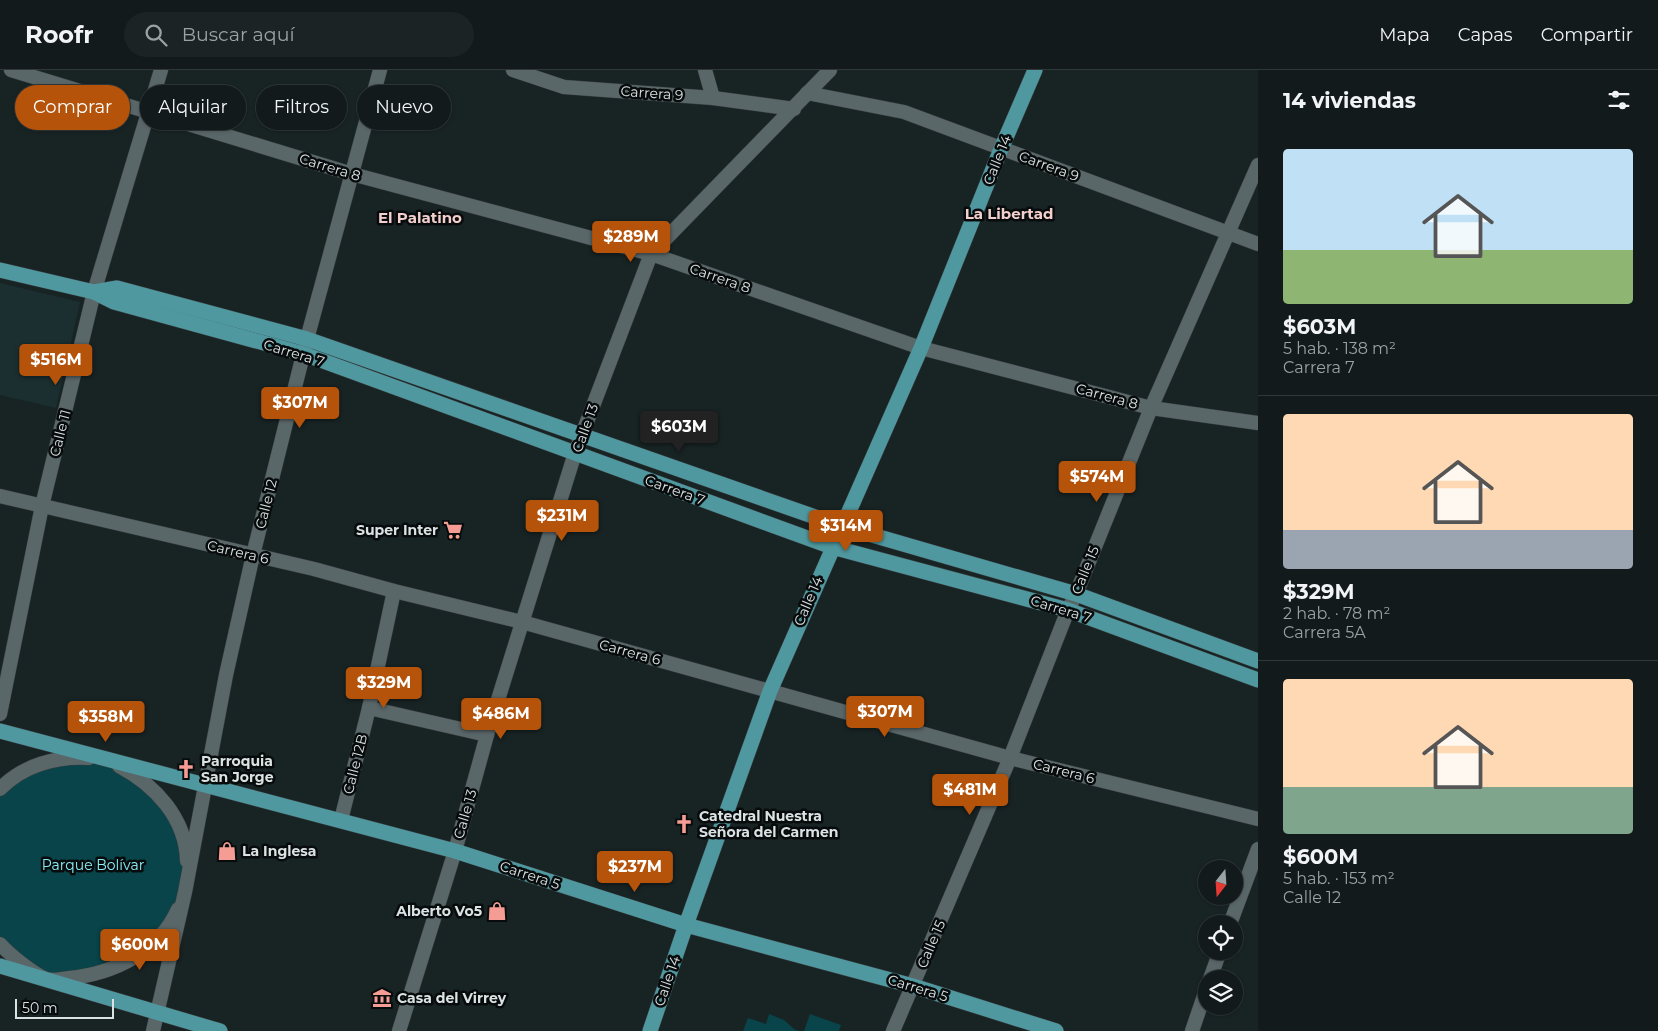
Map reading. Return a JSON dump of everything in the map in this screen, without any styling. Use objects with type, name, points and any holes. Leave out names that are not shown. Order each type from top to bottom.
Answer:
[{"type":"main road","name":"Calle 14","points":[[650,1031],[770,691],[921,348],[1035,70]]},
{"type":"main road","name":"Carrera 7","points":[[0,270],[94,292],[117,288],[581,435],[841,526],[1076,594],[1258,661]]},
{"type":"main road","name":"Carrera 7","points":[[305,347],[575,453],[832,547],[1068,610],[1258,680]]},
{"type":"main road","name":"Carrera 5","points":[[0,731],[455,851],[686,925],[913,986],[1056,1031]]},
{"type":"main road","points":[[0,966],[220,1031]]},
{"type":"street","name":"Carrera 8","points":[[11,70],[140,109]]},
{"type":"street","name":"Calle 11","points":[[156,85],[161,70]]},
{"type":"street","name":"Calle 12","points":[[152,1031],[185,892],[226,675],[253,555],[305,347],[380,70]]},
{"type":"street","name":"Carrera 9","points":[[513,70],[564,87],[713,98],[794,109]]},
{"type":"street","points":[[705,70],[713,98]]},
{"type":"street","name":"Calle 13","points":[[399,1031],[455,851],[487,735],[575,453],[651,254],[830,70]]},
{"type":"street","name":"Carrera 9","points":[[807,93],[904,112],[1258,244]]},
{"type":"street","name":"Calle 11","points":[[0,714],[42,506],[94,292],[142,130]]},
{"type":"street","name":"Carrera 8","points":[[210,130],[352,174],[651,254],[921,348],[1151,408],[1258,423]]},
{"type":"street","name":"Calle 15","points":[[893,1031],[1010,758],[1068,610],[1151,408],[1258,165]]},
{"type":"street","name":"Carrera 6","points":[[0,496],[253,555],[394,592],[522,622],[1010,758],[1258,819]]},
{"type":"street","name":"Calle 12B","points":[[341,820],[369,708],[394,592]]},
{"type":"street","points":[[369,708],[487,735]]},
{"type":"street","points":[[0,789],[21,772],[40,763],[61,758],[104,758],[133,773],[159,794],[169,807],[177,823],[183,839],[186,857],[185,892],[176,912],[164,931],[148,947],[130,960],[111,970],[90,976],[47,980],[17,960],[0,944]]},
{"type":"street","points":[[1233,915],[1258,850]]},
{"type":"street","points":[[1192,1031],[1198,1013]]},
{"type":"shaded area","points":[[0,283],[80,302],[56,408],[0,395]]},
{"type":"green space","name":"Parque Bolívar","points":[[104,758],[159,794],[186,857],[176,912],[130,960],[47,980],[0,944],[0,789],[21,772]]},
{"type":"green space","points":[[769,1014],[784,1020],[799,1031],[743,1031],[748,1018],[766,1024]]},
{"type":"green space","points":[[810,1014],[841,1025],[839,1031],[804,1031]]},
{"type":"place","name":"Super Inter","points":[[453,530]]},
{"type":"place","name":"Parroquia San Jorge","points":[[186,769]]},
{"type":"place","name":"Catedral Nuestra Señora del Carmen","points":[[684,824]]},
{"type":"place","name":"La Inglesa","points":[[227,851]]},
{"type":"place","name":"Alberto Vo5","points":[[497,911]]},
{"type":"place","name":"Casa del Virrey","points":[[382,998]]},
{"type":"district","name":"La Libertad","points":[[1009,214]]},
{"type":"district","name":"El Palatino","points":[[420,218]]}]
